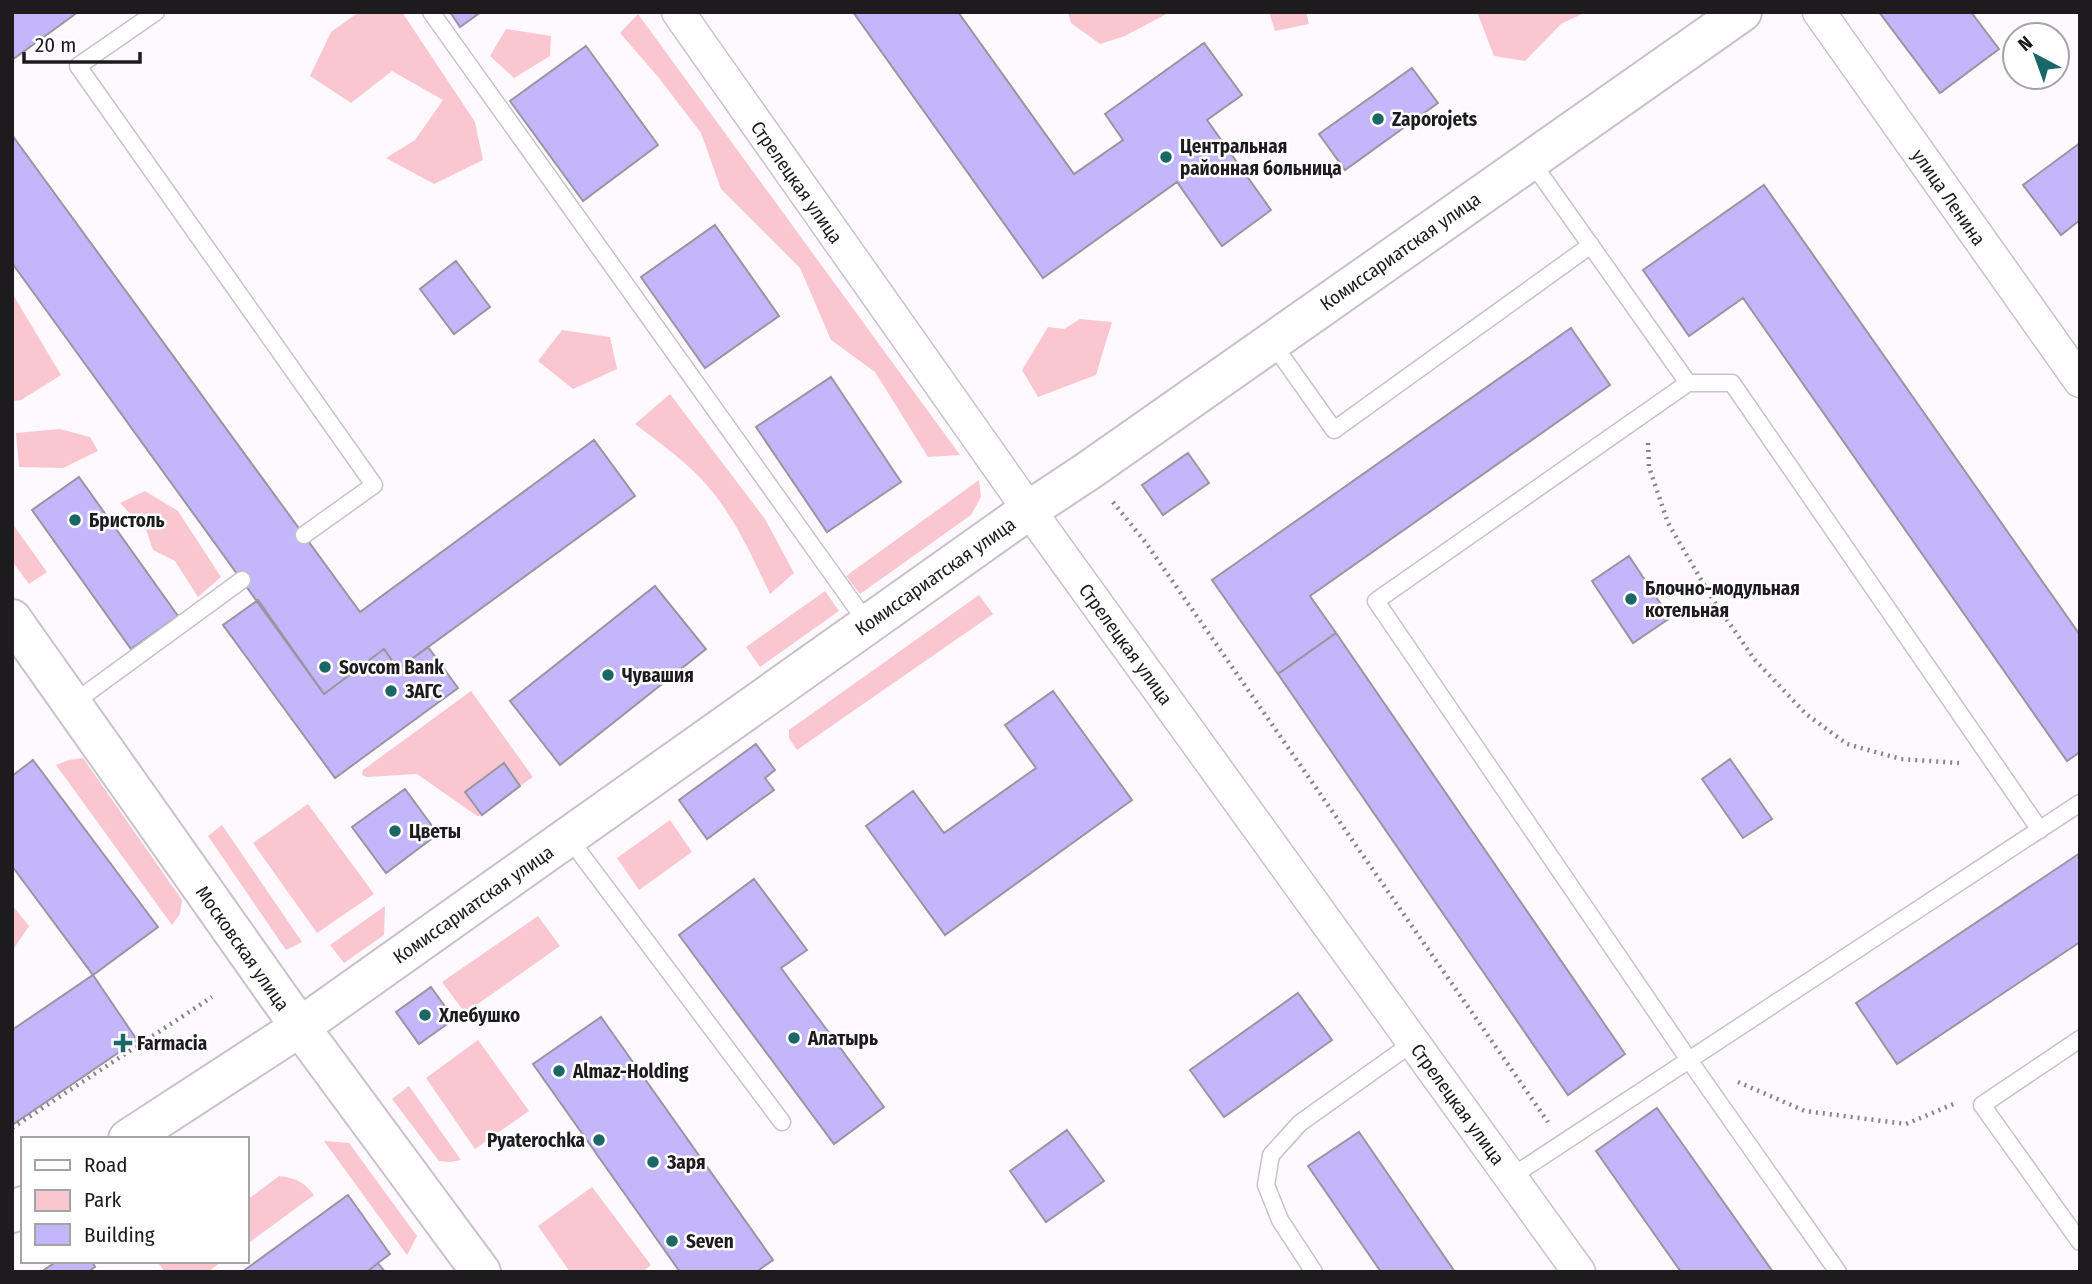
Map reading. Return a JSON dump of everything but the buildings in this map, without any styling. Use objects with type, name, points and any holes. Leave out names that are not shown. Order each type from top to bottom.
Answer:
[{"type":"street","name":"Стрелецкая улица","points":[[678,12],[1029,510],[1579,1272]]},
{"type":"street","name":"Комиссариатская улица","points":[[131,1137],[300,1027],[1029,510],[1742,12]]},
{"type":"street","name":"улица Ленина","points":[[1819,12],[2080,381]]},
{"type":"street","name":"Московская улица","points":[[12,619],[300,1027],[481,1272]]},
{"type":"lane","points":[[156,12],[78,66],[374,485],[304,535]]},
{"type":"lane","points":[[431,12],[868,624]]},
{"type":"lane","points":[[1531,160],[1688,383]]},
{"type":"lane","points":[[1271,341],[1334,430],[1591,245]]},
{"type":"lane","points":[[1838,1272],[1689,1060],[1376,601],[1688,383],[1732,383],[2040,830]]},
{"type":"lane","points":[[72,704],[242,580]]},
{"type":"lane","points":[[1511,1177],[2080,803]]},
{"type":"lane","points":[[568,837],[782,1122]]},
{"type":"lane","points":[[2080,1039],[1982,1105],[2080,1242]]},
{"type":"lane","points":[[1314,1272],[1280,1220],[1266,1185],[1271,1155],[1300,1123],[1414,1042]]},
{"type":"path","points":[[1647,412],[1649,467],[1668,523],[1713,600],[1755,660],[1806,714],[1847,744],[1901,759],[1995,765]]},
{"type":"path","points":[[1088,471],[1146,543],[1563,1143]]},
{"type":"path","points":[[12,1128],[212,997]]},
{"type":"path","points":[[1689,1060],[1805,1111],[1906,1124],[1960,1101]]},
{"type":"green space","points":[[359,12],[402,12],[475,122],[483,160],[434,184],[386,158],[415,140],[443,100],[392,71],[351,103],[310,76],[331,32]]},
{"type":"green space","points":[[1068,12],[1170,12],[1125,36],[1100,44],[1071,23]]},
{"type":"green space","points":[[1269,12],[1306,12],[1309,24],[1275,31]]},
{"type":"green space","points":[[1477,12],[1586,12],[1561,24],[1525,61],[1494,56]]},
{"type":"green space","points":[[638,14],[960,455],[928,457],[875,372],[831,340],[800,268],[721,189],[701,133],[620,33]]},
{"type":"green space","points":[[506,29],[551,36],[550,56],[514,78],[490,56]]},
{"type":"green space","points":[[12,293],[61,375],[21,400],[12,401]]},
{"type":"green space","points":[[1080,319],[1112,322],[1096,375],[1038,397],[1022,370],[1048,327],[1064,329]]},
{"type":"green space","points":[[562,330],[610,337],[617,369],[573,389],[538,361]]},
{"type":"green space","points":[[670,394],[765,519],[794,573],[770,594],[736,526],[710,489],[684,463],[635,424]]},
{"type":"green space","points":[[60,429],[90,437],[98,451],[63,468],[19,467],[16,433]]},
{"type":"green space","points":[[979,480],[981,497],[971,515],[860,594],[846,576]]},
{"type":"green space","points":[[145,491],[178,511],[221,577],[198,597],[175,561],[153,550],[147,532],[120,503]]},
{"type":"green space","points":[[12,523],[47,572],[29,584],[12,561]]},
{"type":"green space","points":[[825,591],[839,611],[760,667],[746,647]]},
{"type":"green space","points":[[979,595],[993,614],[797,750],[789,738],[789,730]]},
{"type":"green space","points":[[471,691],[533,777],[520,786],[503,763],[465,792],[482,815],[477,816],[417,774],[362,775],[363,770]]},
{"type":"green space","points":[[83,758],[182,900],[180,914],[172,925],[56,765]]},
{"type":"green space","points":[[308,804],[374,894],[317,933],[253,843]]},
{"type":"green space","points":[[670,820],[692,852],[639,890],[617,858]]},
{"type":"green space","points":[[222,825],[302,942],[286,950],[208,836]]},
{"type":"green space","points":[[12,905],[29,926],[12,951]]},
{"type":"green space","points":[[385,906],[384,935],[344,963],[330,945]]},
{"type":"green space","points":[[538,916],[560,946],[465,1013],[442,982]]},
{"type":"green space","points":[[478,1040],[529,1111],[475,1149],[426,1078]]},
{"type":"green space","points":[[409,1086],[461,1160],[439,1161],[392,1099]]},
{"type":"green space","points":[[324,1141],[349,1143],[417,1236],[407,1255]]},
{"type":"green space","points":[[279,1176],[299,1181],[314,1195],[248,1243],[248,1199]]},
{"type":"green space","points":[[592,1187],[651,1265],[642,1272],[570,1272],[538,1226]]},
{"type":"green space","points":[[219,1263],[208,1272],[165,1272],[159,1264]]},
{"type":"place","name":"Zaporojets","points":[[1378,119]]},
{"type":"place","name":"Центральная районная больница","points":[[1166,157]]},
{"type":"place","name":"Бристоль","points":[[75,520]]},
{"type":"place","name":"Блочно-модульная котельная","points":[[1631,599]]},
{"type":"place","name":"Sovcom Bank","points":[[325,667]]},
{"type":"place","name":"Чувашия","points":[[608,675]]},
{"type":"place","name":"ЗАГС","points":[[391,691]]},
{"type":"place","name":"Цветы","points":[[395,831]]},
{"type":"place","name":"Хлебушко","points":[[425,1015]]},
{"type":"place","name":"Алатырь","points":[[794,1038]]},
{"type":"place","name":"Farmacia","points":[[123,1043]]},
{"type":"place","name":"Almaz-Holding","points":[[559,1071]]},
{"type":"place","name":"Pyaterochka","points":[[599,1140]]},
{"type":"place","name":"Заря","points":[[653,1162]]},
{"type":"place","name":"Seven","points":[[672,1241]]}]
